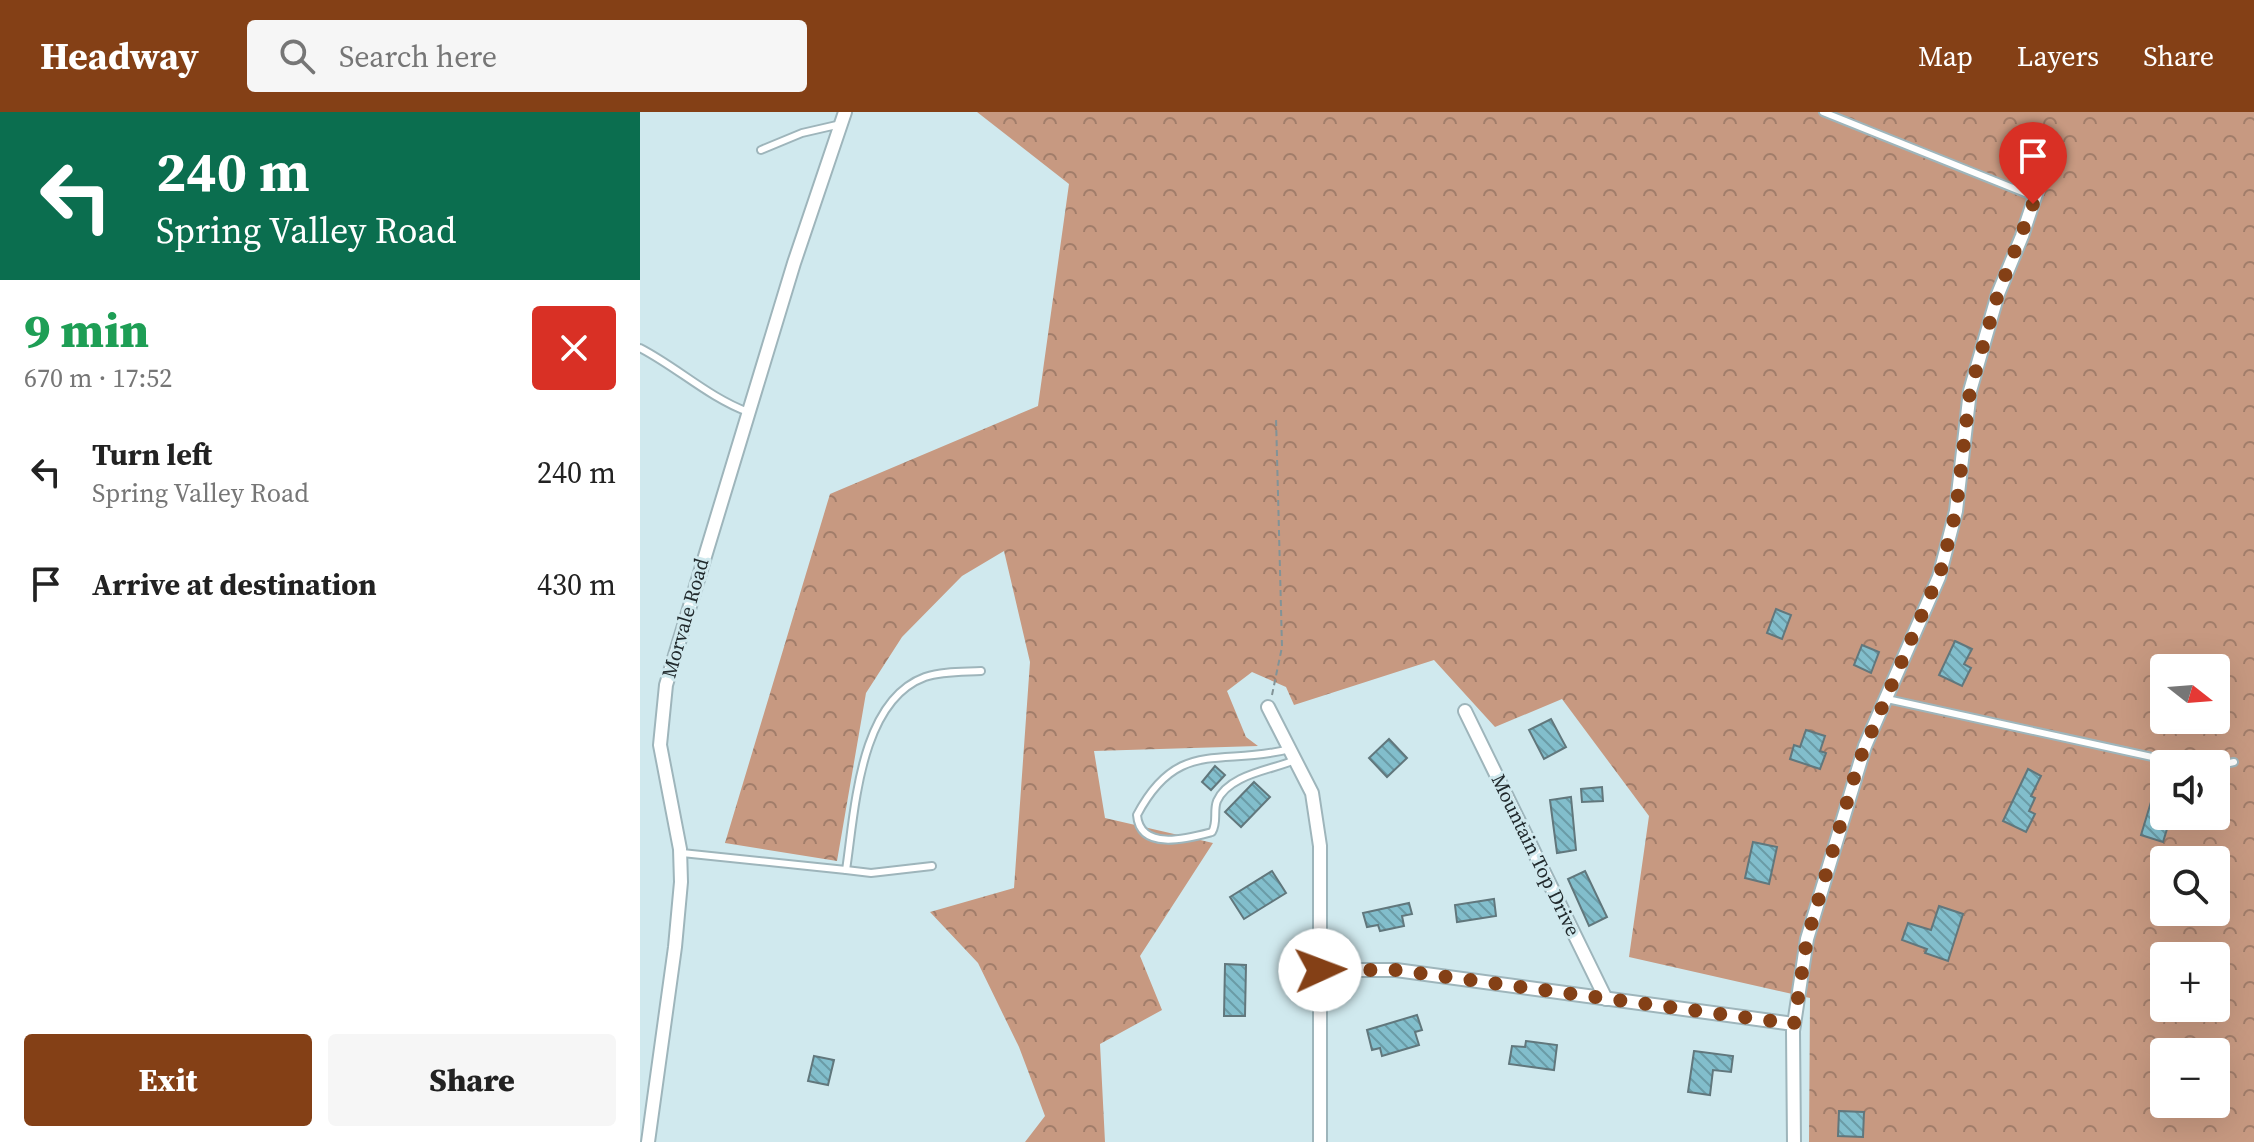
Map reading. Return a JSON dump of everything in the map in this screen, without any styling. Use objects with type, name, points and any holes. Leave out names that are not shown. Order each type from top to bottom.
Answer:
[{"type":"street","name":"Morvale Road","points":[[648,1142],[681,882],[680,853],[661,758],[664,693],[748,412],[843,118]]},
{"type":"street","points":[[1794,1142],[1794,1024],[1807,939],[1859,761],[1941,570],[1956,511],[1970,391],[1998,294],[2052,146]]},
{"type":"street","points":[[1268,707],[1312,793],[1318,819],[1320,1142]]},
{"type":"street","name":"Mountain Top Drive","points":[[1465,711],[1606,999]]},
{"type":"street","points":[[1320,970],[1386,969],[1794,1024]]},
{"type":"lane","points":[[1823,112],[2035,197]]},
{"type":"lane","points":[[761,150],[843,118]]},
{"type":"lane","points":[[640,348],[719,399],[748,412]]},
{"type":"lane","points":[[846,870],[868,749],[883,712],[901,690],[926,677],[981,671]]},
{"type":"lane","points":[[1885,699],[2150,757]]},
{"type":"lane","points":[[1292,755],[1232,785],[1216,804],[1216,826],[1212,832],[1177,841],[1146,835],[1140,828],[1137,815],[1141,807],[1176,768],[1216,756],[1292,755]]},
{"type":"lane","points":[[2230,763],[2234,762]]},
{"type":"lane","points":[[680,853],[871,873],[932,866]]},
{"type":"path","points":[[1268,707],[1282,647],[1276,418]]},
{"type":"green space","points":[[977,112],[2254,112],[2254,1142],[1809,1142],[1810,998],[1629,957],[1649,816],[1562,699],[1495,727],[1434,660],[1294,705],[1286,687],[1252,672],[1227,691],[1246,737],[1258,746],[1094,751],[1105,818],[1213,843],[1140,956],[1162,1010],[1100,1044],[1105,1142],[1025,1142],[1045,1116],[1019,1047],[978,963],[930,912],[1014,888],[1030,662],[1004,551],[962,576],[902,637],[866,693],[837,861],[725,843],[830,494],[1038,406],[1069,184]]},
{"type":"building","points":[[1776,609],[1791,615],[1782,639],[1767,633]]},
{"type":"building","points":[[1955,641],[1972,649],[1964,664],[1971,668],[1962,686],[1939,675]]},
{"type":"building","points":[[1862,645],[1879,652],[1871,673],[1854,665]]},
{"type":"building","points":[[1551,719],[1566,747],[1544,759],[1529,730]]},
{"type":"building","points":[[1806,730],[1825,736],[1820,751],[1826,753],[1820,769],[1790,759],[1794,745],[1800,747]]},
{"type":"building","points":[[1389,739],[1407,758],[1387,777],[1369,758]]},
{"type":"building","points":[[1215,766],[1225,775],[1211,790],[1202,782]]},
{"type":"building","points":[[2028,769],[2041,776],[2031,796],[2035,798],[2029,811],[2035,814],[2026,832],[2003,821]]},
{"type":"building","points":[[1254,782],[1270,797],[1241,827],[1225,812]]},
{"type":"building","points":[[1602,787],[1603,801],[1582,802],[1581,789]]},
{"type":"building","points":[[1571,797],[1576,850],[1557,853],[1550,800]]},
{"type":"building","points":[[2150,805],[2150,830],[2167,830],[2163,842],[2141,835]]},
{"type":"building","points":[[1753,842],[1777,847],[1769,884],[1745,878]]},
{"type":"building","points":[[1272,871],[1286,893],[1244,919],[1230,897]]},
{"type":"building","points":[[1585,871],[1607,917],[1589,926],[1568,879]]},
{"type":"building","points":[[1494,899],[1496,916],[1457,922],[1455,905]]},
{"type":"building","points":[[1409,903],[1412,914],[1402,916],[1404,926],[1380,931],[1378,925],[1367,927],[1363,913]]},
{"type":"building","points":[[1939,906],[1963,914],[1948,961],[1902,940],[1908,923],[1931,930]]},
{"type":"building","points":[[1225,964],[1246,965],[1245,1016],[1224,1016]]},
{"type":"building","points":[[1417,1015],[1422,1030],[1415,1032],[1419,1045],[1382,1056],[1380,1048],[1372,1050],[1367,1030]]},
{"type":"building","points":[[1526,1041],[1557,1045],[1554,1070],[1509,1064],[1512,1046],[1525,1047]]},
{"type":"building","points":[[1694,1051],[1733,1056],[1731,1072],[1713,1070],[1710,1095],[1688,1092]]},
{"type":"building","points":[[814,1056],[834,1060],[828,1085],[808,1081]]},
{"type":"building","points":[[1839,1111],[1864,1112],[1863,1137],[1838,1136]]},
{"type":"route","points":[[1320,970],[1396,970],[1794,1024],[1807,939],[1859,761],[1941,570],[1956,511],[1970,391],[1998,294],[2033,204]]}]
